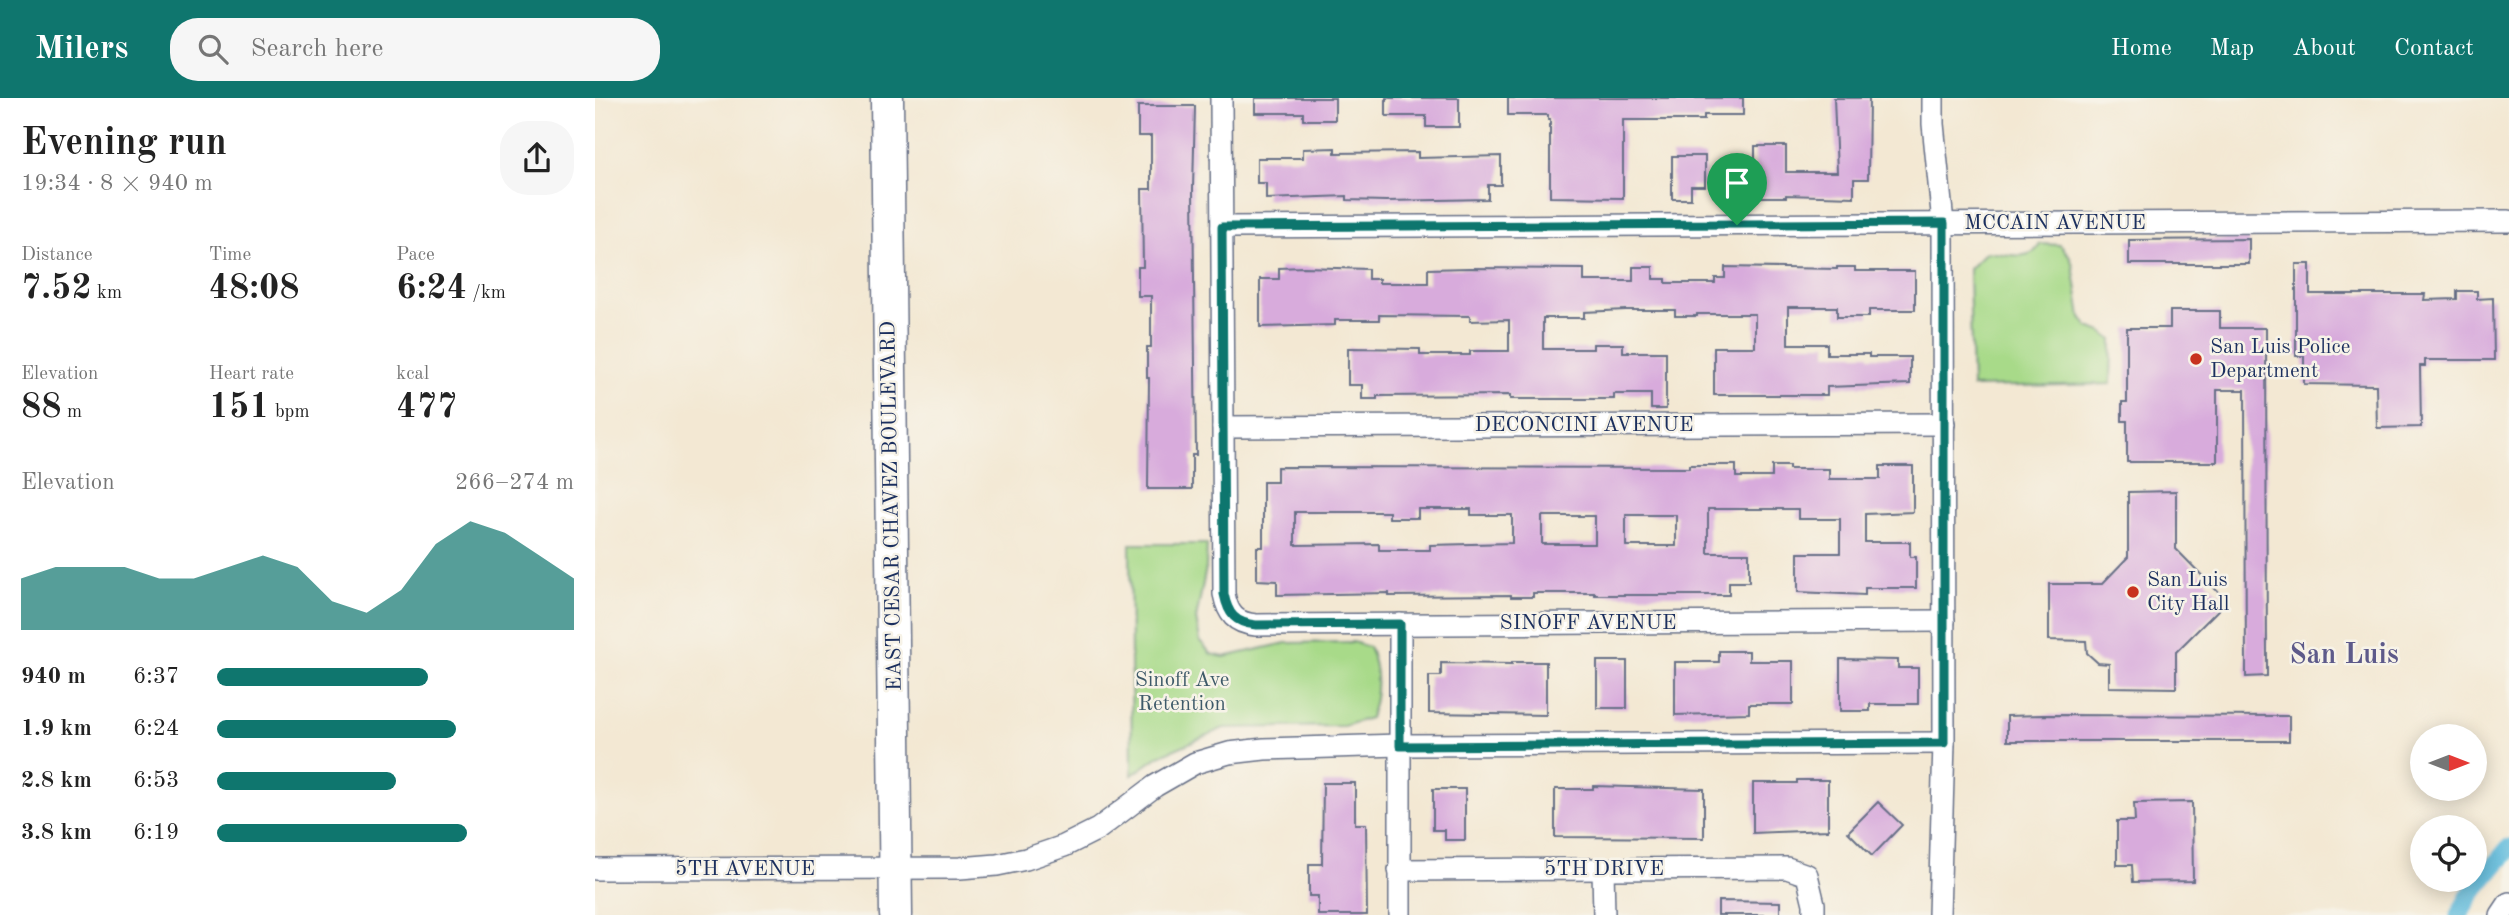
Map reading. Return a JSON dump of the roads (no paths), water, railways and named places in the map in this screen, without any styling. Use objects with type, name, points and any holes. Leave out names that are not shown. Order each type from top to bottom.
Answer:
[{"type":"highway","name":"EAST CESAR CHAVEZ BOULEVARD","points":[[887,98],[896,915]]},
{"type":"street","points":[[1221,98],[1223,426]]},
{"type":"street","points":[[1933,98],[1933,124],[1944,223],[1944,743],[1939,915]]},
{"type":"street","name":"MCCAIN AVENUE","points":[[1222,227],[2509,221]]},
{"type":"street","name":"DECONCINI AVENUE","points":[[1223,426],[1944,424]]},
{"type":"street","name":"SINOFF AVENUE","points":[[1223,426],[1224,594],[1226,605],[1233,617],[1245,624],[1944,621]]},
{"type":"street","points":[[1400,624],[1400,915]]},
{"type":"street","name":"5TH AVENUE","points":[[595,869],[896,869],[996,865],[1064,846],[1098,829],[1155,786],[1195,764],[1229,752],[1400,746],[1944,743]]},
{"type":"street","name":"5TH DRIVE","points":[[1399,870],[1787,868],[1807,875],[1814,915]]},
{"type":"street","points":[[1603,869],[1604,915]]},
{"type":"street","points":[[2501,915],[2509,903]]},
{"type":"waterway","points":[[2459,915],[2470,895],[2509,848]]},
{"type":"place","name":"San Luis Police Department","points":[[2196,359]]},
{"type":"place","name":"San Luis City Hall","points":[[2133,592]]},
{"type":"district","name":"San Luis","points":[[2344,656]]},
{"type":"park label","name":"Sinoff Ave Retention","points":[[1182,692]]}]
